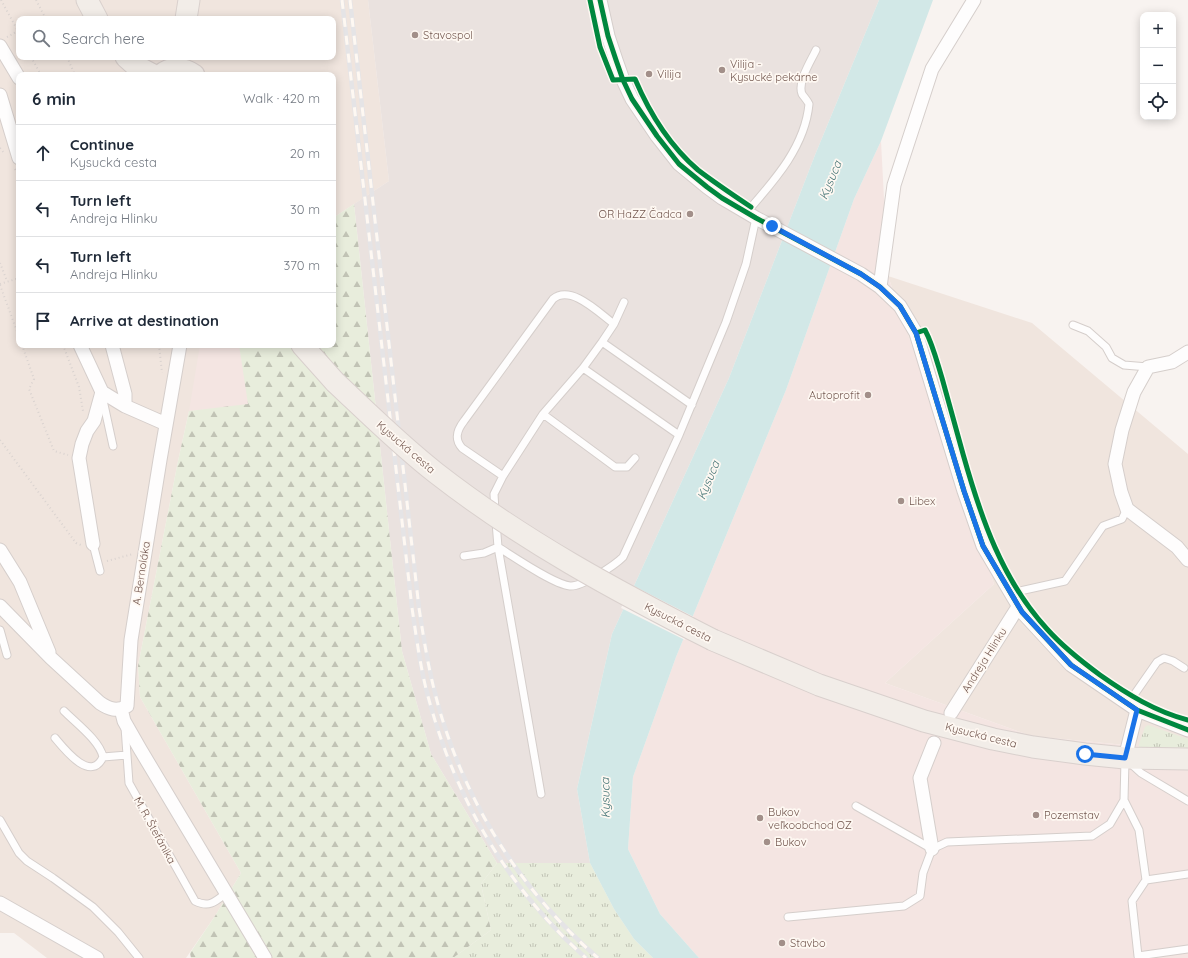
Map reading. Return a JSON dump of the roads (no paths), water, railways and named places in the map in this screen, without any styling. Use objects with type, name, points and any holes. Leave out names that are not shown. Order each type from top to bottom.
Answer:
[{"type":"main road","points":[[87,0],[95,16]]},
{"type":"main road","points":[[187,16],[190,0]]},
{"type":"main road","points":[[194,0],[194,16]]},
{"type":"main road","points":[[116,60],[123,72]]},
{"type":"main road","points":[[129,60],[136,66],[166,69],[193,69]]},
{"type":"main road","name":"Kysucká cesta","points":[[305,348],[335,382],[418,458],[478,504],[524,536],[602,582],[713,640],[819,685],[924,721],[993,739],[1033,747],[1125,758],[1188,759]]},
{"type":"street","points":[[600,0],[608,36],[623,80],[642,115],[679,164],[707,188],[751,215],[861,274],[880,287],[900,306],[916,333],[964,491],[983,546],[1022,612],[1071,665],[1132,708],[1188,730]]},
{"type":"street","points":[[880,287],[894,185],[932,69],[974,0]]},
{"type":"street","points":[[3,42],[16,72]]},
{"type":"street","points":[[0,95],[16,148]]},
{"type":"street","points":[[81,348],[102,392],[125,406],[166,424]]},
{"type":"street","points":[[113,348],[125,394],[125,406]]},
{"type":"street","name":"A. Bernoláka","points":[[123,715],[127,706],[130,640],[179,348]]},
{"type":"street","points":[[1188,352],[1172,362],[1148,367],[1134,392],[1122,430],[1115,464],[1121,492],[1127,509],[1177,547],[1188,560]]},
{"type":"street","points":[[93,544],[79,458],[87,430],[94,421],[102,392]]},
{"type":"street","points":[[0,550],[20,582],[51,658]]},
{"type":"street","points":[[0,606],[51,658],[100,703],[123,715],[265,958]]},
{"type":"street","name":"Andreja Hlinku","points":[[950,713],[1018,607]]},
{"type":"street","points":[[1125,758],[1132,708]]},
{"type":"street","points":[[932,849],[920,778],[934,743]]},
{"type":"street","points":[[0,903],[97,958]]},
{"type":"lane","points":[[498,547],[555,581],[570,586],[578,585],[615,565],[623,557],[679,435],[726,322],[746,264],[751,215],[763,193],[792,156],[800,139],[810,104],[803,95],[801,90],[801,82],[816,50]]},
{"type":"lane","points":[[504,476],[458,444],[457,434],[461,425],[482,395],[552,299],[556,296],[567,294],[581,299],[614,324]]},
{"type":"lane","points":[[541,794],[498,547],[494,494],[543,414],[583,368],[602,342],[614,324],[624,302]]},
{"type":"lane","points":[[1073,325],[1088,331],[1106,347],[1112,358],[1124,365],[1148,367]]},
{"type":"lane","points":[[602,342],[692,405]]},
{"type":"lane","points":[[583,368],[679,435]]},
{"type":"lane","points":[[102,392],[103,408],[113,446]]},
{"type":"lane","points":[[543,414],[615,467],[627,466],[635,458]]},
{"type":"lane","points":[[1011,593],[1065,581],[1103,526],[1122,519],[1127,509]]},
{"type":"lane","points":[[93,544],[100,571]]},
{"type":"lane","points":[[464,556],[484,553],[498,547]]},
{"type":"lane","points":[[0,630],[7,655]]},
{"type":"lane","points":[[1132,708],[1157,662],[1164,658],[1173,660],[1184,668]]},
{"type":"lane","points":[[55,738],[82,765],[94,767],[100,763],[103,757],[97,744],[64,711]]},
{"type":"lane","name":"M. R. Štefánika","points":[[123,715],[129,783],[195,901],[206,905],[217,900],[226,893]]},
{"type":"lane","points":[[103,757],[127,755]]},
{"type":"lane","points":[[1125,758],[1124,800],[1139,830],[1146,880],[1132,901],[1138,956],[1188,949]]},
{"type":"lane","points":[[1125,758],[1141,774],[1188,801]]},
{"type":"lane","points":[[788,917],[904,906],[920,896],[923,873],[932,849],[946,842],[1092,836],[1110,824],[1124,800]]},
{"type":"lane","points":[[856,806],[932,849]]},
{"type":"lane","points":[[0,820],[19,853],[27,861],[93,907],[118,932],[139,958]]},
{"type":"lane","points":[[1146,880],[1188,874]]},
{"type":"water","name":"Kysuca","points":[[879,0],[933,0],[881,141],[854,199],[786,390],[676,657],[633,777],[628,849],[660,914],[699,958],[653,958],[634,939],[614,909],[590,863],[577,789],[612,634],[729,378],[815,155]]},
{"type":"railway","points":[[342,0],[412,608],[420,658],[431,707],[442,743],[456,777],[490,844],[511,875],[534,904],[559,932],[586,958]]},
{"type":"railway","points":[[350,0],[419,608],[433,685],[444,724],[458,762],[494,835],[516,868],[541,900],[568,930],[598,958]]},
{"type":"place","name":"Stavospol","points":[[415,35]]},
{"type":"place","name":"Vilija - Kysucké pekárne","points":[[722,70]]},
{"type":"place","name":"Vilija","points":[[649,74]]},
{"type":"place","name":"OR HaZZ Čadca","points":[[690,214]]},
{"type":"place","name":"Autoprofit","points":[[868,395]]},
{"type":"place","name":"Libex","points":[[901,501]]},
{"type":"place","name":"Pozemstav","points":[[1036,815]]},
{"type":"place","name":"Bukov veľkoobchod OZ","points":[[760,818]]},
{"type":"place","name":"Bukov","points":[[767,842]]},
{"type":"place","name":"Stavbo","points":[[782,943]]}]
